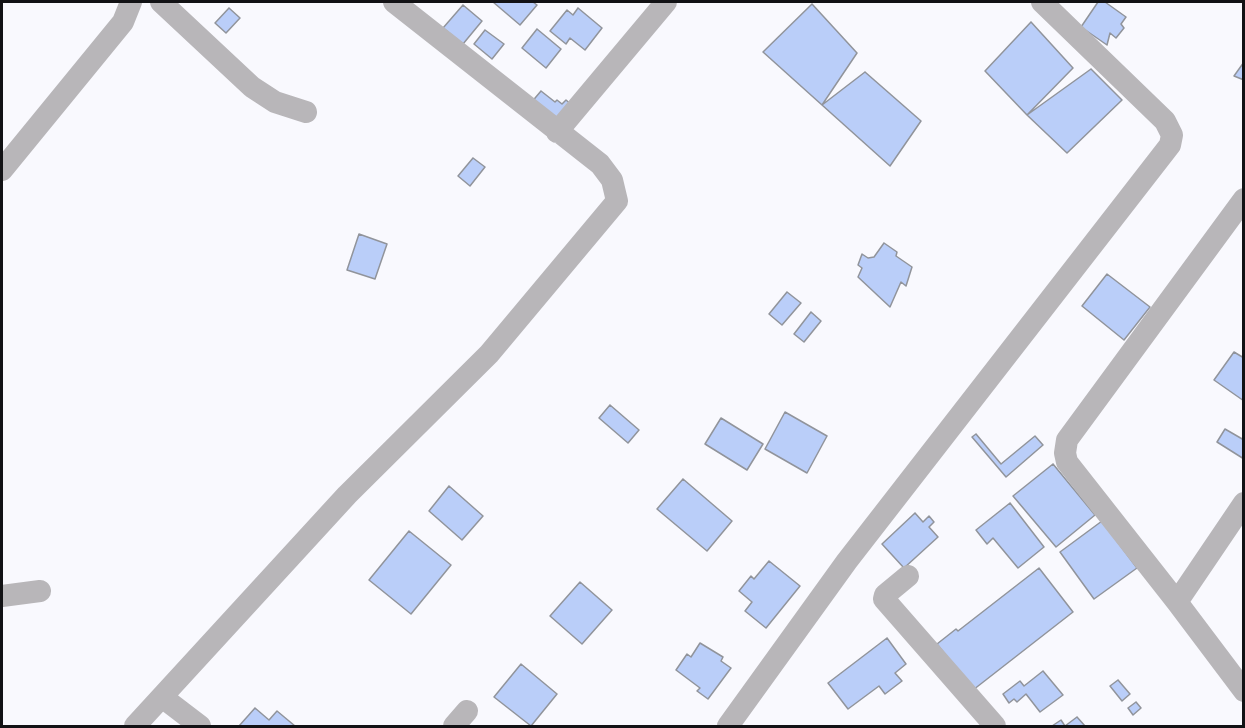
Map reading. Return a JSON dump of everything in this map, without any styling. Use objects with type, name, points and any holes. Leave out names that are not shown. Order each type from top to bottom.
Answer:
[{"type":"street","points":[[2,170],[123,22],[130,2]]},
{"type":"street","points":[[162,2],[252,87],[275,102],[306,112]]},
{"type":"street","points":[[135,726],[347,495],[489,354],[616,201],[612,180],[600,165],[557,132],[418,9],[394,2]]},
{"type":"street","points":[[728,726],[847,561],[1170,145],[1172,135],[1165,121],[1042,2]]},
{"type":"street","points":[[557,132],[658,5]]},
{"type":"street","points":[[1244,199],[1067,440],[1065,453],[1067,462],[1244,691]]},
{"type":"street","points":[[1177,602],[1244,503]]},
{"type":"street","points":[[908,576],[885,595],[884,599],[995,726]]},
{"type":"street","points":[[2,596],[40,591]]},
{"type":"street","points":[[162,697],[200,726]]},
{"type":"building","points":[[493,2],[533,2],[537,5],[520,25]]},
{"type":"building","points":[[1098,2],[1105,2],[1126,17],[1121,24],[1124,28],[1116,38],[1110,33],[1107,45],[1081,27]]},
{"type":"building","points":[[812,4],[857,53],[822,105],[763,52]]},
{"type":"building","points":[[463,5],[482,21],[463,44],[443,28]]},
{"type":"building","points":[[229,8],[240,18],[226,33],[215,23]]},
{"type":"building","points":[[578,8],[602,28],[585,50],[570,38],[566,44],[550,31],[567,10],[573,15]]},
{"type":"building","points":[[1031,22],[1073,68],[1027,115],[985,71]]},
{"type":"building","points":[[537,29],[561,49],[546,68],[522,48]]},
{"type":"building","points":[[485,30],[504,44],[492,59],[474,44]]},
{"type":"building","points":[[1244,62],[1244,80],[1234,76]]},
{"type":"building","points":[[1091,69],[1122,100],[1067,153],[1027,115]]},
{"type":"building","points":[[865,72],[921,121],[890,166],[822,105]]},
{"type":"building","points":[[541,91],[555,102],[557,100],[562,104],[566,100],[572,105],[556,125],[530,104]]},
{"type":"building","points":[[473,158],[485,167],[470,186],[458,176]]},
{"type":"building","points":[[359,234],[387,244],[375,279],[347,270]]},
{"type":"building","points":[[884,243],[897,252],[896,256],[912,267],[906,286],[901,282],[890,307],[858,277],[862,268],[858,265],[862,254],[868,258],[874,257]]},
{"type":"building","points":[[1107,274],[1150,307],[1124,340],[1082,306]]},
{"type":"building","points":[[787,292],[801,303],[782,325],[769,314]]},
{"type":"building","points":[[811,312],[821,321],[804,342],[794,334]]},
{"type":"building","points":[[1234,352],[1244,358],[1244,401],[1214,380]]},
{"type":"building","points":[[610,405],[639,430],[628,443],[599,418]]},
{"type":"building","points":[[785,412],[827,436],[807,473],[765,449]]},
{"type":"building","points":[[721,418],[763,444],[747,470],[705,444]]},
{"type":"building","points":[[1225,429],[1244,440],[1244,459],[1217,442]]},
{"type":"building","points":[[976,434],[1001,464],[1035,436],[1043,445],[1006,477],[972,437]]},
{"type":"building","points":[[1053,464],[1095,515],[1056,547],[1013,496]]},
{"type":"building","points":[[683,479],[732,521],[707,551],[657,509]]},
{"type":"building","points":[[449,486],[483,516],[462,540],[429,511]]},
{"type":"building","points":[[1010,503],[1044,547],[1018,568],[993,538],[987,544],[976,530]]},
{"type":"building","points":[[915,513],[923,522],[929,516],[934,522],[929,527],[938,537],[904,568],[882,544]]},
{"type":"building","points":[[1102,521],[1137,568],[1094,599],[1060,552]]},
{"type":"building","points":[[409,531],[451,565],[411,614],[369,580]]},
{"type":"building","points":[[769,561],[800,586],[766,628],[745,611],[752,602],[739,591],[751,576],[754,579]]},
{"type":"building","points":[[1039,568],[1073,612],[973,690],[937,644],[956,629],[958,631]]},
{"type":"building","points":[[580,582],[612,610],[582,644],[550,616]]},
{"type":"building","points":[[887,638],[906,664],[895,673],[902,681],[885,694],[879,686],[848,709],[828,683]]},
{"type":"building","points":[[700,643],[723,657],[721,661],[731,668],[708,699],[697,691],[700,688],[676,670],[687,654],[691,657]]},
{"type":"building","points":[[521,664],[557,694],[531,726],[494,697]]},
{"type":"building","points":[[1043,671],[1063,695],[1040,712],[1026,694],[1017,702],[1014,699],[1009,703],[1003,694],[1020,681],[1024,686]]},
{"type":"building","points":[[1118,680],[1130,694],[1122,701],[1110,686]]},
{"type":"building","points":[[1136,702],[1141,708],[1133,715],[1128,708]]},
{"type":"building","points":[[255,708],[269,720],[277,711],[295,726],[239,726]]},
{"type":"building","points":[[1077,717],[1085,726],[1065,726]]},
{"type":"building","points":[[1061,720],[1065,726],[1052,726]]}]
